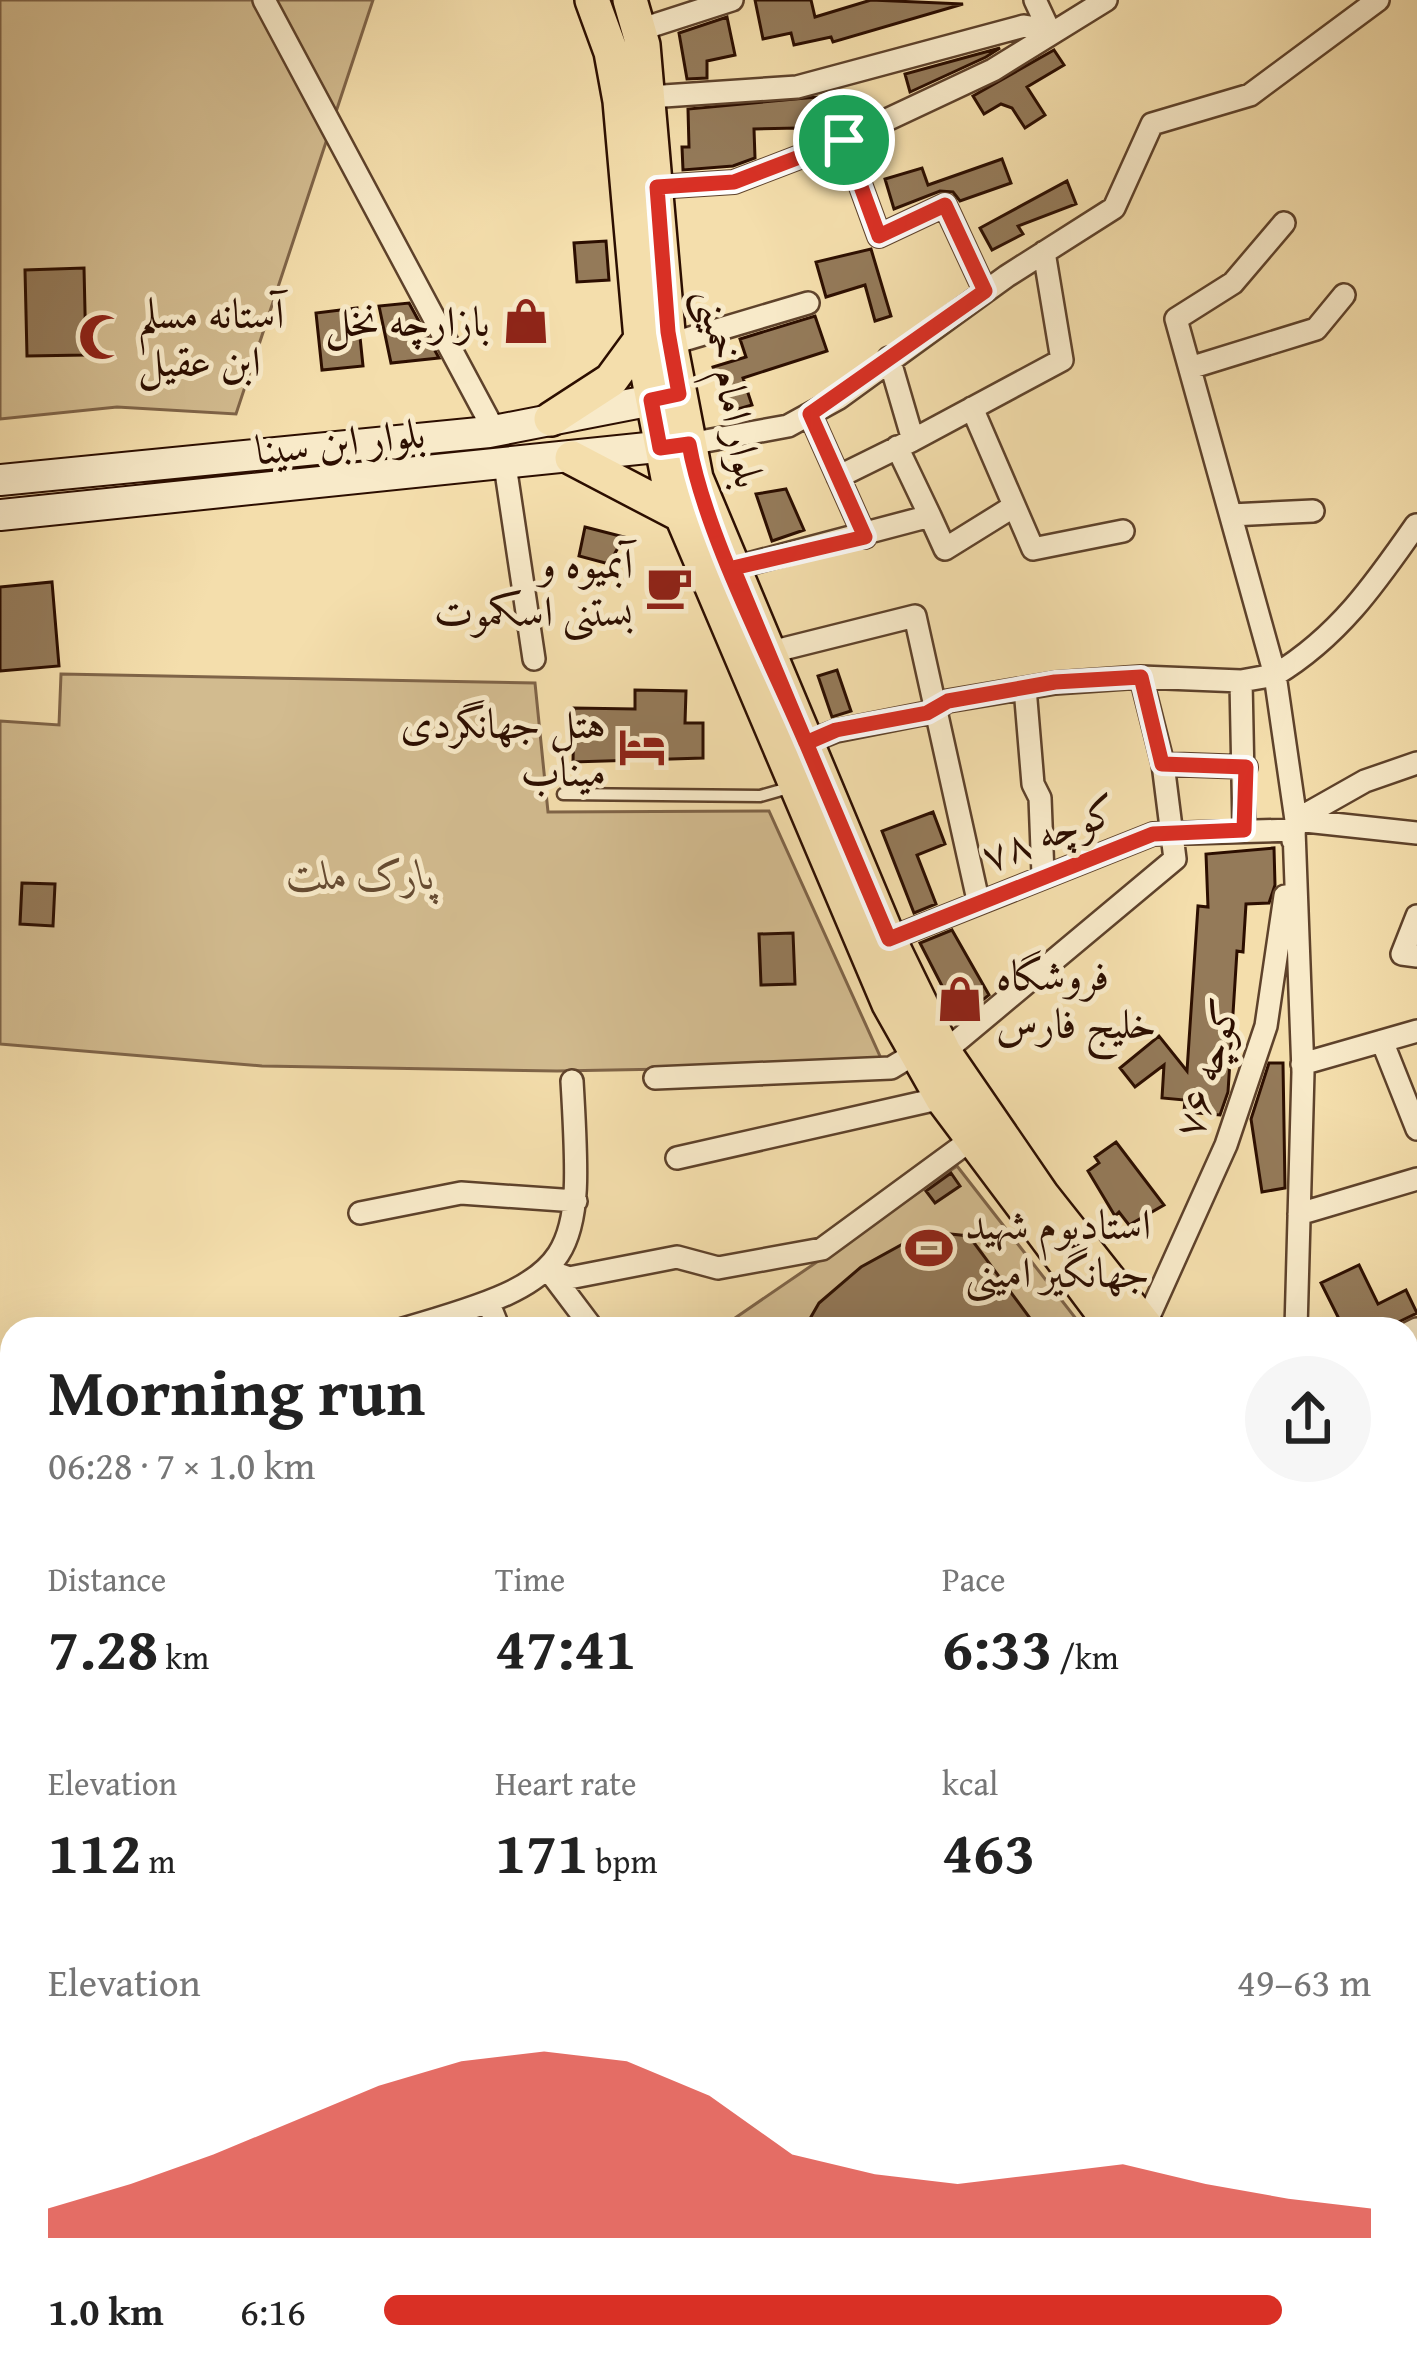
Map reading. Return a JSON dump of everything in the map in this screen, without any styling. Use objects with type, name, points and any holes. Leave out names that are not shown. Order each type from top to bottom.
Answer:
[{"type":"main road","name":"بلوار امام خمینی","points":[[592,0],[620,100],[681,515],[866,958],[930,1053],[1042,1195],[1128,1317]]},
{"type":"main road","name":"بلوار امام خمینی","points":[[634,15],[649,97],[657,187],[656,342]]},
{"type":"main road","points":[[551,419],[656,342]]},
{"type":"main road","name":"بلوار ابن سینا","points":[[0,480],[494,430],[665,397]]},
{"type":"main road","name":"بلوار ابن سینا","points":[[0,515],[674,446]]},
{"type":"main road","name":"بلوار امام خمینی","points":[[674,446],[696,478],[889,939],[942,1098],[1126,1317]]},
{"type":"main road","points":[[572,458],[681,515]]},
{"type":"street","points":[[264,0],[494,430]]},
{"type":"street","points":[[634,15],[732,0]]},
{"type":"street","points":[[1035,0],[1048,31]]},
{"type":"street","points":[[657,187],[734,182],[844,140],[993,70],[1048,31],[1106,0]]},
{"type":"street","points":[[674,446],[788,426],[810,414],[985,291],[1114,208],[1152,124],[1250,95],[1378,0]]},
{"type":"street","points":[[649,97],[797,86],[1024,26],[1048,31]]},
{"type":"street","points":[[844,140],[879,236],[945,205],[985,291]]},
{"type":"street","points":[[1284,223],[1233,283],[1176,319],[1275,675],[1295,825],[1302,1064],[1296,1317]]},
{"type":"street","points":[[838,477],[1062,361],[1044,252]]},
{"type":"street","points":[[1192,367],[1316,329],[1344,295]]},
{"type":"street","points":[[656,342],[808,303]]},
{"type":"street","points":[[889,358],[905,444],[945,549],[1011,508]]},
{"type":"street","points":[[972,408],[1011,508],[1033,549],[1124,531]]},
{"type":"street","points":[[810,414],[865,537]]},
{"type":"street","points":[[506,465],[534,659]]},
{"type":"street","points":[[1231,515],[1313,511]]},
{"type":"street","points":[[733,568],[865,537],[930,516]]},
{"type":"street","points":[[806,743],[1024,688],[1141,677],[1241,681],[1275,675],[1310,653],[1359,606],[1416,525]]},
{"type":"street","points":[[767,652],[915,616],[978,900]]},
{"type":"street","points":[[655,1078],[891,1068],[930,1053],[1175,859],[1162,764],[1141,677]]},
{"type":"street","points":[[1241,681],[1244,830]]},
{"type":"street","points":[[1024,688],[1033,784],[1040,798],[1043,875]]},
{"type":"street","points":[[1295,825],[1365,781],[1417,763]]},
{"type":"street","points":[[1162,764],[1246,767]]},
{"type":"street","name":"کوچه ۷۸","points":[[889,939],[1043,875],[1172,832],[1295,825],[1417,833]]},
{"type":"street","name":"کوچه ۷۶","points":[[1141,1317],[1226,1145],[1266,1026],[1295,825]]},
{"type":"street","points":[[1417,916],[1402,954],[1417,956]]},
{"type":"street","points":[[1302,1064],[1417,1031]]},
{"type":"street","points":[[1382,1041],[1417,1130]]},
{"type":"street","points":[[445,1317],[519,1292],[549,1271],[576,1202],[572,1081]]},
{"type":"street","points":[[677,1158],[942,1098]]},
{"type":"street","points":[[549,1271],[569,1278],[677,1257],[718,1268],[822,1249],[972,1139]]},
{"type":"street","points":[[1299,1214],[1417,1179]]},
{"type":"street","points":[[359,1213],[461,1193],[576,1202]]},
{"type":"street","points":[[549,1271],[584,1317]]},
{"type":"street","points":[[485,1317],[489,1304]]},
{"type":"street","points":[[489,1304],[494,1317]]},
{"type":"lane","points":[[563,794],[760,796],[796,787]]},
{"type":"green space","points":[[0,0],[373,0],[236,414],[117,407],[0,419]]},
{"type":"green space","name":"پارک ملت","points":[[61,674],[535,683],[548,812],[769,811],[884,1065],[557,1071],[262,1066],[0,1044],[0,721],[59,725]]},
{"type":"green space","name":"استادیوم شهید جهانگیر امینی","points":[[957,1166],[1075,1317],[737,1317]]},
{"type":"building","points":[[755,0],[811,0],[815,17],[871,0],[963,4],[833,42],[831,37],[794,45],[791,33],[763,39]]},
{"type":"building","points":[[727,17],[735,55],[707,61],[707,78],[687,79],[679,33]]},
{"type":"building","points":[[1000,48],[986,57],[910,92],[905,74]]},
{"type":"building","points":[[1054,50],[1064,65],[1027,87],[1045,115],[1025,128],[1012,108],[1001,104],[984,114],[973,96]]},
{"type":"building","points":[[817,97],[823,132],[802,140],[799,128],[754,129],[755,158],[733,166],[683,170],[682,147],[689,147],[688,109]]},
{"type":"building","points":[[1002,159],[1011,183],[960,201],[953,192],[940,191],[894,209],[885,179],[922,168],[928,185]]},
{"type":"building","points":[[1067,181],[1076,204],[1018,226],[1023,234],[992,250],[980,228]]},
{"type":"building","points":[[606,241],[609,280],[577,282],[574,243]]},
{"type":"building","points":[[871,249],[891,316],[875,321],[865,285],[826,297],[816,262]]},
{"type":"building","points":[[84,268],[86,355],[27,356],[25,270]]},
{"type":"building","points":[[409,303],[439,358],[391,363],[379,306]]},
{"type":"building","points":[[357,308],[363,366],[322,370],[316,313]]},
{"type":"building","points":[[815,316],[827,351],[743,378],[752,405],[728,412],[713,367],[746,357],[740,339]]},
{"type":"building","points":[[786,489],[804,530],[772,541],[756,494]]},
{"type":"building","points":[[585,527],[624,537],[609,564],[579,556]]},
{"type":"building","points":[[52,582],[59,666],[0,671],[0,587]]},
{"type":"building","points":[[837,670],[851,711],[832,717],[818,676]]},
{"type":"building","points":[[635,690],[686,691],[685,723],[703,723],[703,758],[573,762],[574,708],[635,709]]},
{"type":"building","points":[[933,812],[945,844],[917,855],[936,904],[914,913],[882,831]]},
{"type":"building","points":[[1274,848],[1275,885],[1269,903],[1246,904],[1243,952],[1237,951],[1228,1092],[1220,1115],[1184,1112],[1185,1100],[1162,1098],[1164,1065],[1135,1087],[1120,1068],[1159,1036],[1187,1071],[1198,906],[1208,907],[1206,854]]},
{"type":"building","points":[[22,883],[55,884],[53,926],[20,924]]},
{"type":"building","points":[[952,930],[989,995],[959,1019],[920,943]]},
{"type":"building","points":[[793,933],[795,984],[761,985],[759,934]]},
{"type":"building","points":[[1269,1063],[1283,1063],[1285,1188],[1262,1192],[1251,1119]]},
{"type":"building","points":[[1116,1142],[1164,1205],[1129,1225],[1119,1212],[1115,1216],[1088,1171],[1099,1163],[1095,1157]]},
{"type":"building","points":[[951,1173],[960,1186],[935,1203],[926,1191]]},
{"type":"building","points":[[941,1233],[969,1236],[1029,1317],[811,1317],[819,1303],[861,1267],[912,1239]]},
{"type":"building","points":[[1359,1265],[1378,1304],[1406,1290],[1417,1313],[1338,1317],[1321,1283]]},
{"type":"place","name":"بازارچه نخل","points":[[526,321]]},
{"type":"place","name":"آستانه مسلم ابن عقیل","points":[[102,337]]},
{"type":"place","name":"آبمیوه و بستنی اسکموت","points":[[669,587]]},
{"type":"place","name":"هتل جهانگردی میناب","points":[[642,747]]},
{"type":"place","name":"فروشگاه خلیج فارس","points":[[960,999]]},
{"type":"place","name":"استادیوم شهید جهانگیر امینی","points":[[929,1248]]},
{"type":"route","points":[[844,140],[734,182],[657,187],[668,332],[679,394],[651,400],[660,448],[689,444],[696,478],[767,652],[806,743],[836,730],[927,713],[948,701],[1055,682],[1141,677],[1162,764],[1246,767],[1244,830],[1153,834],[889,939],[767,652],[733,568],[865,537],[810,414],[985,291],[945,205],[879,236],[844,140]]}]
